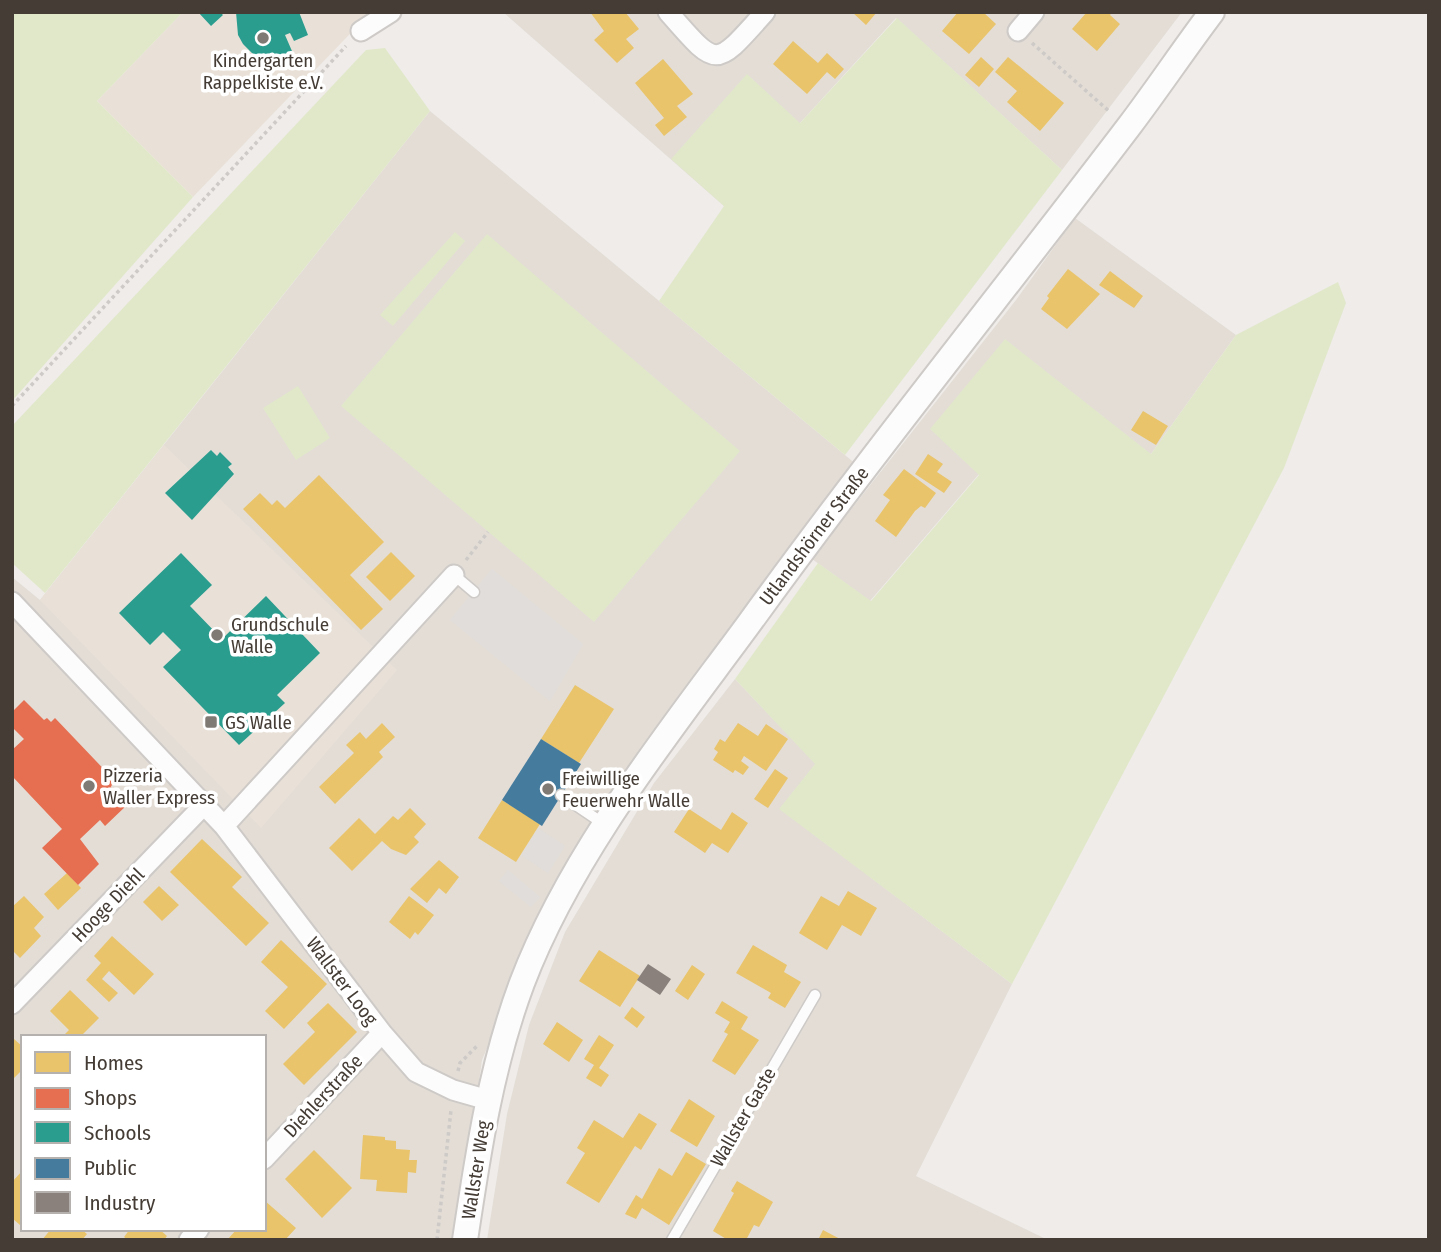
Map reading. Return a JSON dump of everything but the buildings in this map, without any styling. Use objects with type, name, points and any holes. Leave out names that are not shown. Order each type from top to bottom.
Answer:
[{"type":"street","points":[[361,31],[391,12]]},
{"type":"street","points":[[668,12],[704,52],[717,56],[734,48],[765,12]]},
{"type":"street","points":[[1018,31],[1034,12]]},
{"type":"street","name":"Utlandshörner Straße","points":[[488,1100],[523,982],[555,914],[607,826],[778,582],[1129,125],[1212,12]]},
{"type":"street","points":[[224,826],[454,575]]},
{"type":"street","name":"Wallster Loog","points":[[12,602],[224,826],[382,1034],[416,1072],[453,1090],[488,1100]]},
{"type":"street","name":"Hooge Diehl","points":[[15,996],[203,806]]},
{"type":"street","name":"Diehlerstraße","points":[[266,1157],[382,1034]]},
{"type":"street","name":"Wallster Weg","points":[[465,1240],[488,1100]]},
{"type":"lane","points":[[454,575],[474,592]]},
{"type":"lane","points":[[561,795],[607,826]]},
{"type":"lane","name":"Wallster Gaste","points":[[673,1240],[815,995]]},
{"type":"path","points":[[12,406],[361,31]]},
{"type":"path","points":[[1018,31],[1129,125]]},
{"type":"path","points":[[454,575],[488,532]]},
{"type":"path","points":[[437,1240],[453,1090]]},
{"type":"shaded area","points":[[183,12],[371,12],[193,197],[97,101]]},
{"type":"shaded area","points":[[503,12],[1182,12],[1062,170],[896,18],[724,206]]},
{"type":"shaded area","points":[[430,111],[857,465],[539,924],[482,1060],[457,1240],[12,1240],[12,577],[40,600]]},
{"type":"shaded area","points":[[1075,218],[1236,335],[1151,454],[979,474],[870,601],[812,559],[1016,300]]},
{"type":"shaded area","name":"Grundschule Walle","points":[[164,445],[397,670],[261,828],[40,600]]},
{"type":"shaded area","points":[[492,569],[583,644],[550,701],[450,620]]},
{"type":"shaded area","points":[[735,679],[816,764],[780,809],[1012,984],[916,1176],[1048,1240],[487,1240],[507,1114],[529,1025],[565,932],[654,783]]},
{"type":"shaded area","points":[[538,828],[565,846],[548,873],[521,855]]},
{"type":"shaded area","points":[[508,870],[540,897],[531,907],[499,881]]},
{"type":"green space","points":[[12,12],[183,12],[97,101],[193,197],[12,401]]},
{"type":"green space","points":[[897,18],[1062,170],[845,455],[659,301],[724,206],[671,159],[747,74],[800,123]]},
{"type":"green space","points":[[385,48],[430,111],[45,593],[12,563],[12,426],[366,50]]},
{"type":"green space","points":[[455,232],[465,241],[393,326],[380,315]]},
{"type":"green space","points":[[487,234],[740,451],[594,622],[341,406]]},
{"type":"green space","points":[[1338,282],[1346,303],[1284,468],[1012,984],[779,809],[815,764],[735,679],[818,563],[871,601],[979,475],[930,429],[1005,339],[1151,454],[1236,335]]},
{"type":"green space","points":[[298,386],[330,438],[296,460],[263,408]]},
{"type":"place","name":"Kindergarten Rappelkiste e.V.","points":[[263,38]]},
{"type":"place","name":"Grundschule Walle","points":[[217,635]]},
{"type":"place","name":"GS Walle","points":[[211,722]]},
{"type":"place","name":"Pizzeria Waller Express","points":[[89,786]]},
{"type":"place","name":"Freiwillige Feuerwehr Walle","points":[[548,789]]}]
